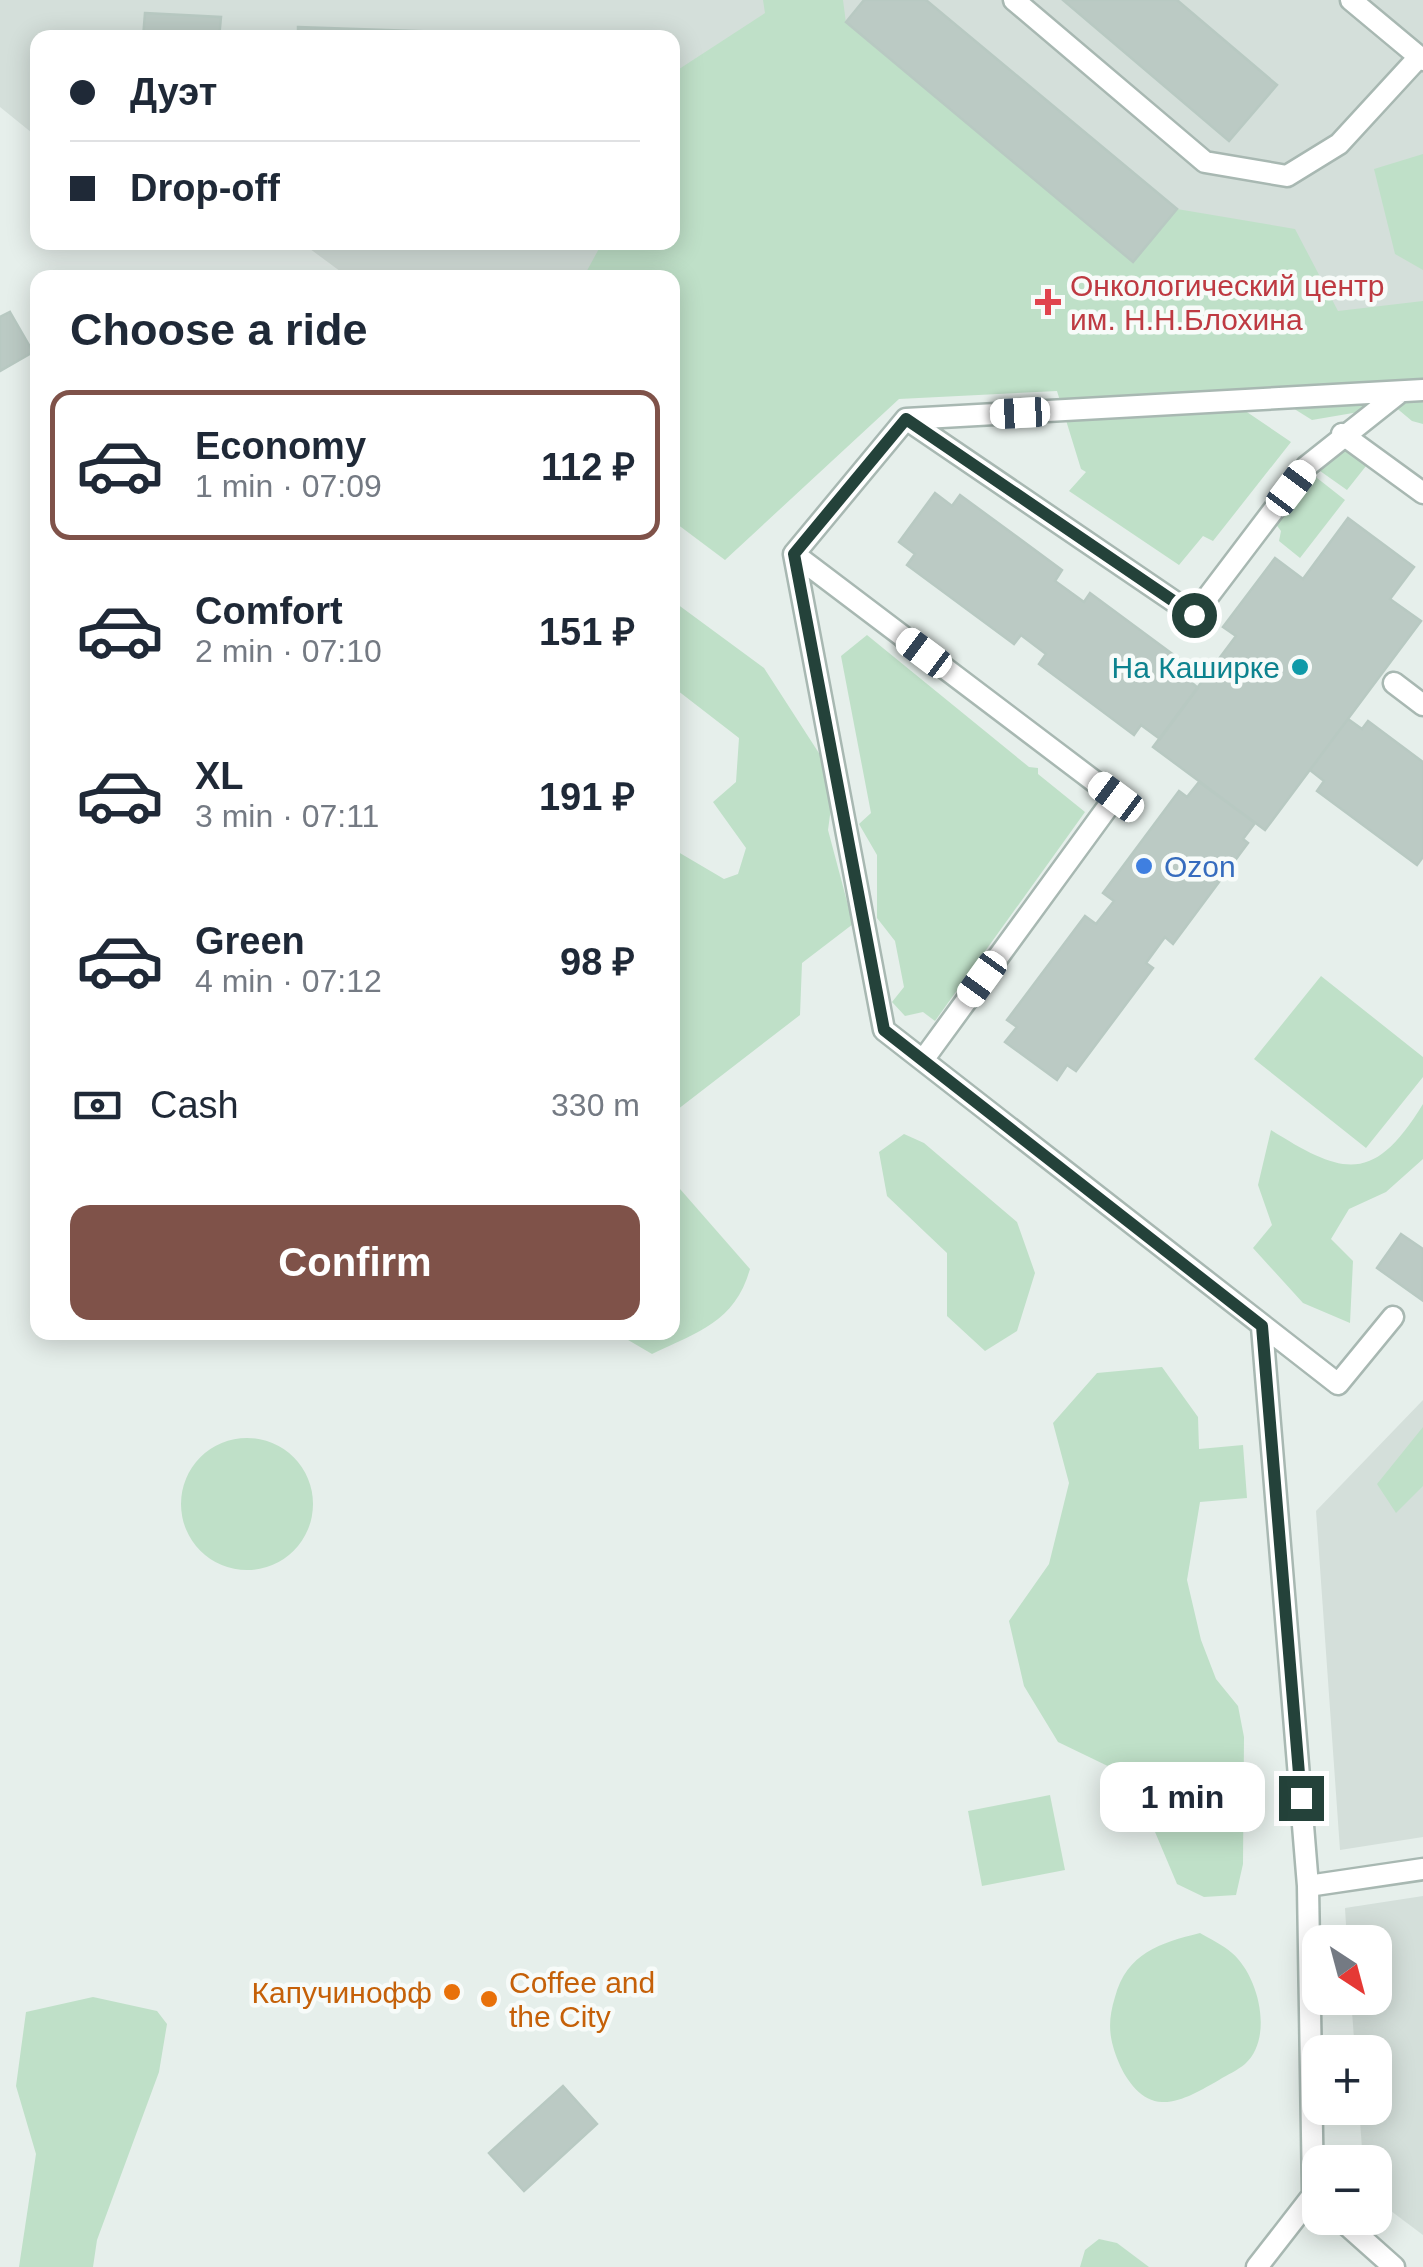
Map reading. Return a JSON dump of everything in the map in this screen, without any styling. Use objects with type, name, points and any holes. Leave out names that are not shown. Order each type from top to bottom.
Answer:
[{"type":"lane","points":[[1014,0],[1205,162],[1287,176],[1338,144],[1421,58],[1351,0]]},
{"type":"lane","points":[[794,554],[906,419],[1423,390]]},
{"type":"lane","points":[[906,419],[1194,615],[1307,466],[1342,434],[1399,393]]},
{"type":"lane","points":[[1342,434],[1423,493]]},
{"type":"lane","points":[[794,554],[884,1030],[1338,1384],[1394,1317]]},
{"type":"lane","points":[[794,554],[1116,797],[923,1060]]},
{"type":"lane","points":[[1394,683],[1423,705]]},
{"type":"lane","points":[[1262,1326],[1308,1886],[1315,2145]]},
{"type":"lane","points":[[1308,1886],[1423,1869]]},
{"type":"lane","points":[[1258,2267],[1302,2215]]},
{"type":"lane","points":[[1358,2235],[1394,2267]]},
{"type":"shaded area","name":"Онкологический центр им. Н.Н.Блохина","points":[[0,0],[1423,0],[1423,327],[888,366],[680,516],[680,270],[339,270],[311,250],[680,250],[680,30],[30,30],[30,131],[0,107]]},
{"type":"shaded area","points":[[1423,1400],[1423,1837],[1340,1850],[1316,1511]]},
{"type":"shaded area","points":[[1423,1896],[1423,2235],[1392,2212],[1392,2145],[1362,2145],[1360,2125],[1392,2125],[1392,2035],[1354,2035],[1352,2015],[1392,2015],[1392,1925],[1346,1925],[1345,1908]]},
{"type":"green space","points":[[763,0],[843,0],[846,23],[1132,261],[1177,209],[1295,229],[1338,311],[1423,301],[1423,424],[1412,421],[1394,406],[1312,420],[1261,388],[1238,406],[1291,442],[1213,541],[1203,536],[1179,565],[1069,491],[1086,472],[1081,469],[1057,391],[899,399],[725,560],[680,526],[680,270],[587,270],[598,250],[680,250],[680,68],[765,13]]},
{"type":"green space","points":[[1423,154],[1423,270],[1395,254],[1374,169]]},
{"type":"green space","points":[[1339,441],[1370,461],[1347,490],[1313,466]]},
{"type":"green space","points":[[1312,474],[1345,500],[1300,558],[1279,541],[1281,531],[1275,523]]},
{"type":"green space","points":[[680,606],[764,668],[835,778],[828,830],[853,924],[802,963],[800,1015],[680,1108],[680,853],[724,879],[738,874],[746,848],[713,802],[736,782],[739,738],[680,692]]},
{"type":"green space","points":[[867,635],[1029,767],[1038,768],[1038,774],[1085,812],[935,1021],[923,1012],[905,1016],[892,1002],[904,987],[895,941],[877,918],[877,855],[859,824],[871,813],[841,656]]},
{"type":"green space","points":[[1321,976],[1423,1057],[1423,1077],[1366,1148],[1254,1059]]},
{"type":"green space","points":[[1423,1104],[1423,1159],[1386,1192],[1349,1209],[1331,1239],[1353,1261],[1350,1323],[1303,1303],[1253,1248],[1272,1225],[1258,1185],[1271,1130],[1319,1157],[1356,1164],[1373,1160],[1389,1148]]},
{"type":"green space","points":[[904,1134],[924,1143],[1017,1222],[1035,1273],[1017,1331],[985,1351],[947,1316],[947,1253],[887,1196],[879,1152]]},
{"type":"green space","points":[[680,1189],[750,1269],[735,1302],[725,1313],[699,1331],[652,1354],[628,1340],[680,1340]]},
{"type":"green space","points":[[1162,1367],[1198,1417],[1199,1449],[1243,1445],[1247,1498],[1200,1502],[1187,1580],[1201,1640],[1216,1679],[1238,1706],[1244,1737],[1243,1864],[1236,1895],[1204,1897],[1177,1884],[1139,1794],[1116,1770],[1058,1742],[1024,1686],[1009,1621],[1049,1564],[1069,1483],[1053,1423],[1097,1373]]},
{"type":"green space","points":[[1423,1427],[1423,1486],[1396,1513],[1377,1484]]},
{"type":"green space","points":[[247,1438],[272,1443],[294,1457],[308,1479],[313,1504],[308,1529],[294,1551],[272,1565],[247,1570],[222,1565],[200,1551],[186,1529],[181,1504],[186,1479],[200,1457],[222,1443]]},
{"type":"green space","points":[[1050,1795],[1065,1870],[982,1886],[968,1811]]},
{"type":"green space","points":[[1200,1933],[1232,1953],[1250,1976],[1260,2007],[1259,2039],[1254,2053],[1236,2070],[1184,2098],[1155,2101],[1136,2089],[1119,2063],[1110,2031],[1112,2006],[1120,1982],[1137,1960],[1159,1946]]},
{"type":"green space","points":[[93,1997],[157,2011],[167,2024],[159,2072],[97,2240],[93,2267],[19,2267],[36,2154],[16,2086],[26,2012]]},
{"type":"green space","points":[[1099,2239],[1117,2243],[1149,2267],[1080,2267],[1085,2250]]},
{"type":"building","points":[[864,0],[926,0],[1177,209],[1133,262],[846,22]]},
{"type":"building","points":[[1063,0],[1177,0],[1277,85],[1229,141]]},
{"type":"building","points":[[145,13],[221,17],[220,30],[144,30]]},
{"type":"building","points":[[298,27],[386,30],[298,30]]},
{"type":"building","points":[[10,312],[30,347],[30,354],[0,371],[0,317]]},
{"type":"building","points":[[935,493],[952,506],[960,495],[1062,570],[1055,581],[1084,602],[1090,593],[1186,664],[1180,673],[1198,688],[1160,739],[1141,725],[1134,735],[1039,664],[1046,654],[1021,635],[1014,644],[907,565],[915,554],[899,542]]},
{"type":"building","points":[[1348,518],[1414,567],[1390,599],[1421,621],[1265,830],[1153,747],[1236,636],[1223,627],[1275,558],[1303,579]]},
{"type":"building","points":[[1348,719],[1362,729],[1368,721],[1423,762],[1423,857],[1417,865],[1317,791],[1324,781],[1310,770]]},
{"type":"building","points":[[1199,782],[1255,823],[1243,839],[1248,843],[1173,944],[1165,937],[1146,963],[1153,968],[1076,1071],[1067,1065],[1057,1080],[1005,1042],[1017,1027],[1007,1020],[1085,916],[1096,924],[1114,901],[1103,893],[1179,791],[1187,797]]},
{"type":"building","points":[[1401,1234],[1423,1249],[1422,1300],[1377,1268]]},
{"type":"building","points":[[563,2086],[597,2124],[524,2191],[489,2153]]},
{"type":"place","name":"Онкологический центр им. Н.Н.Блохина","points":[[1048,302]]},
{"type":"place","name":"На Каширке","points":[[1300,667]]},
{"type":"place","name":"Ozon","points":[[1144,866]]},
{"type":"place","name":"Капучинофф","points":[[452,1992]]},
{"type":"place","name":"Coffee and the City","points":[[489,1999]]},
{"type":"route","points":[[1194,615],[906,419],[794,554],[884,1030],[1262,1326],[1301,1798]]}]
